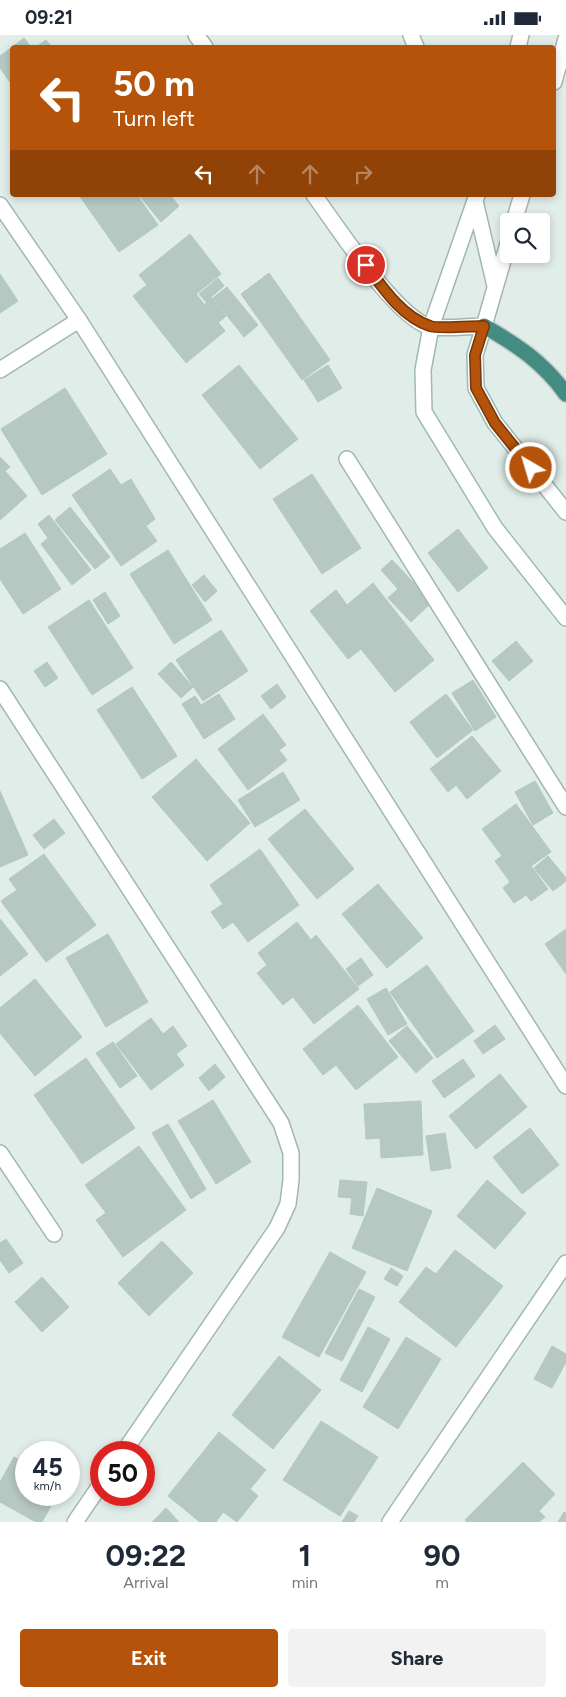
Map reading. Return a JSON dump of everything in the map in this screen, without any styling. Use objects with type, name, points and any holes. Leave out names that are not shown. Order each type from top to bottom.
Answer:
[{"type":"highway","points":[[484,326],[520,347],[554,377],[566,394]]},
{"type":"street","points":[[556,75],[566,39]]},
{"type":"street","points":[[315,197],[386,293],[409,315],[430,327],[484,326]]},
{"type":"street","points":[[475,197],[430,327],[423,370],[424,412],[495,528],[566,617]]},
{"type":"street","points":[[475,197],[495,288]]},
{"type":"street","points":[[516,213],[521,197]]},
{"type":"street","points":[[0,205],[79,319],[566,1086]]},
{"type":"street","points":[[502,263],[475,355],[476,388],[495,423],[566,512]]},
{"type":"street","points":[[0,370],[79,319]]},
{"type":"street","points":[[347,459],[566,807]]},
{"type":"street","points":[[0,689],[281,1123],[291,1153],[291,1180],[288,1204],[277,1228],[130,1441]]},
{"type":"street","points":[[0,1153],[54,1234]]},
{"type":"street","points":[[390,1522],[566,1263]]},
{"type":"street","points":[[75,1522],[90,1500]]},
{"type":"building","points":[[24,38],[29,45],[15,45]]},
{"type":"building","points":[[46,40],[50,45],[39,45]]},
{"type":"building","points":[[10,48],[10,82],[0,68],[0,56]]},
{"type":"building","points":[[80,197],[138,197],[158,225],[119,252]]},
{"type":"building","points":[[141,197],[172,197],[179,206],[161,222]]},
{"type":"building","points":[[190,234],[221,274],[196,294],[225,331],[186,363],[133,296],[147,285],[139,275]]},
{"type":"building","points":[[269,273],[330,360],[302,380],[241,294]]},
{"type":"building","points":[[0,274],[18,301],[0,313]]},
{"type":"building","points":[[218,278],[224,286],[211,297],[226,316],[219,322],[199,294]]},
{"type":"building","points":[[227,287],[258,325],[244,337],[213,298]]},
{"type":"building","points":[[239,365],[298,439],[260,469],[202,395]]},
{"type":"building","points":[[328,365],[342,388],[318,402],[304,380]]},
{"type":"building","points":[[65,388],[107,454],[42,495],[1,429]]},
{"type":"building","points":[[0,457],[10,467],[5,471],[27,496],[0,520]]},
{"type":"building","points":[[110,469],[121,485],[131,479],[155,519],[146,526],[157,541],[121,566],[72,495]]},
{"type":"building","points":[[312,474],[361,548],[322,574],[273,499]]},
{"type":"building","points":[[70,507],[110,557],[95,569],[55,520]]},
{"type":"building","points":[[49,515],[91,570],[72,585],[41,544],[48,538],[38,524]]},
{"type":"building","points":[[458,529],[488,568],[458,592],[428,553]]},
{"type":"building","points":[[25,533],[61,589],[23,614],[0,579],[0,549]]},
{"type":"building","points":[[168,550],[212,620],[174,644],[130,574]]},
{"type":"building","points":[[392,560],[432,602],[411,622],[388,598],[398,589],[381,570]]},
{"type":"building","points":[[204,575],[217,591],[205,602],[192,585]]},
{"type":"building","points":[[373,583],[434,660],[395,692],[361,649],[348,659],[310,611],[336,590],[347,605]]},
{"type":"building","points":[[105,592],[120,616],[108,624],[93,600]]},
{"type":"building","points":[[89,600],[133,668],[92,695],[48,627]]},
{"type":"building","points":[[221,630],[248,671],[203,701],[176,660]]},
{"type":"building","points":[[516,641],[533,661],[509,681],[492,661]]},
{"type":"building","points":[[47,662],[58,678],[45,687],[34,671]]},
{"type":"building","points":[[171,662],[193,687],[181,698],[158,674]]},
{"type":"building","points":[[473,680],[496,717],[475,731],[452,693]]},
{"type":"building","points":[[277,684],[286,697],[271,709],[261,696]]},
{"type":"building","points":[[132,687],[177,756],[142,779],[97,710]]},
{"type":"building","points":[[219,694],[235,719],[204,739],[182,704],[195,696],[201,705]]},
{"type":"building","points":[[446,694],[473,730],[437,758],[410,722]]},
{"type":"building","points":[[263,714],[286,745],[279,750],[287,760],[248,790],[218,749]]},
{"type":"building","points":[[472,736],[501,771],[467,799],[456,785],[448,792],[430,769]]},
{"type":"building","points":[[196,759],[250,823],[207,861],[152,797]]},
{"type":"building","points":[[283,772],[300,800],[255,827],[238,800]]},
{"type":"building","points":[[535,781],[553,813],[533,825],[515,792]]},
{"type":"building","points":[[0,791],[28,855],[0,867]]},
{"type":"building","points":[[516,804],[551,852],[531,866],[548,889],[531,901],[526,895],[514,903],[503,888],[510,882],[495,861],[502,856],[482,829]]},
{"type":"building","points":[[305,809],[354,869],[317,899],[268,839]]},
{"type":"building","points":[[54,819],[65,833],[44,849],[33,835]]},
{"type":"building","points":[[260,849],[299,905],[248,942],[233,922],[223,929],[211,912],[223,904],[210,885]]},
{"type":"building","points":[[44,854],[96,925],[46,962],[1,901],[17,890],[9,879]]},
{"type":"building","points":[[548,856],[566,878],[566,881],[553,891],[534,868]]},
{"type":"building","points":[[378,884],[423,938],[387,968],[342,914]]},
{"type":"building","points":[[0,919],[28,954],[0,976]]},
{"type":"building","points":[[297,922],[311,940],[316,935],[359,989],[314,1024],[293,997],[283,1005],[257,973],[267,965],[258,953]]},
{"type":"building","points":[[566,929],[566,974],[545,944]]},
{"type":"building","points":[[108,934],[148,1002],[106,1027],[66,958]]},
{"type":"building","points":[[361,958],[373,975],[358,986],[346,969]]},
{"type":"building","points":[[427,965],[474,1031],[437,1058],[390,992]]},
{"type":"building","points":[[35,979],[82,1037],[35,1076],[0,1033],[0,1008]]},
{"type":"building","points":[[386,988],[407,1024],[388,1035],[367,999]]},
{"type":"building","points":[[358,1005],[398,1057],[356,1090],[336,1065],[323,1075],[303,1049]]},
{"type":"building","points":[[151,1018],[163,1034],[173,1026],[187,1046],[176,1054],[184,1065],[151,1090],[116,1044]]},
{"type":"building","points":[[495,1025],[505,1039],[483,1054],[474,1041]]},
{"type":"building","points":[[407,1026],[433,1058],[416,1073],[389,1041]]},
{"type":"building","points":[[113,1042],[137,1076],[120,1088],[96,1053]]},
{"type":"building","points":[[86,1058],[135,1128],[82,1164],[34,1095]]},
{"type":"building","points":[[463,1059],[475,1076],[444,1098],[432,1081]]},
{"type":"building","points":[[215,1064],[225,1077],[209,1091],[199,1078]]},
{"type":"building","points":[[500,1074],[527,1107],[476,1149],[449,1116]]},
{"type":"building","points":[[213,1100],[251,1162],[216,1184],[178,1121]]},
{"type":"building","points":[[421,1101],[423,1155],[381,1158],[380,1138],[366,1139],[364,1104]]},
{"type":"building","points":[[168,1124],[206,1189],[191,1199],[152,1133]]},
{"type":"building","points":[[530,1128],[559,1165],[522,1194],[493,1157]]},
{"type":"building","points":[[445,1133],[451,1168],[431,1171],[426,1136]]},
{"type":"building","points":[[139,1146],[186,1210],[123,1257],[96,1220],[106,1213],[85,1185]]},
{"type":"building","points":[[340,1180],[367,1182],[363,1216],[350,1214],[352,1198],[338,1197]]},
{"type":"building","points":[[487,1180],[526,1213],[495,1249],[457,1216]]},
{"type":"building","points":[[377,1188],[432,1211],[407,1271],[352,1248]]},
{"type":"building","points":[[6,1239],[23,1263],[9,1273],[0,1260],[0,1243]]},
{"type":"building","points":[[162,1241],[193,1273],[149,1316],[118,1283]]},
{"type":"building","points":[[455,1250],[503,1286],[456,1347],[399,1302],[426,1267],[436,1274]]},
{"type":"building","points":[[330,1252],[366,1272],[319,1357],[282,1337]]},
{"type":"building","points":[[391,1268],[403,1276],[397,1286],[384,1279]]},
{"type":"building","points":[[42,1277],[69,1307],[42,1332],[15,1302]]},
{"type":"building","points":[[359,1289],[375,1297],[342,1361],[325,1353]]},
{"type":"building","points":[[368,1327],[390,1339],[362,1392],[340,1380]]},
{"type":"building","points":[[406,1337],[441,1359],[398,1429],[363,1407]]},
{"type":"building","points":[[552,1346],[566,1354],[566,1362],[552,1388],[534,1379]]},
{"type":"building","points":[[279,1356],[321,1390],[273,1449],[232,1415]]},
{"type":"building","points":[[321,1421],[378,1457],[340,1516],[283,1480]]},
{"type":"building","points":[[219,1432],[266,1470],[250,1489],[258,1496],[237,1522],[223,1512],[216,1522],[200,1522],[168,1496]]},
{"type":"building","points":[[15,1458],[15,1506],[51,1506],[42,1522],[36,1522],[0,1502],[0,1482]]},
{"type":"building","points":[[523,1462],[555,1494],[539,1511],[545,1517],[539,1522],[467,1522],[465,1520]]},
{"type":"building","points":[[166,1508],[179,1522],[152,1522]]},
{"type":"building","points":[[349,1511],[358,1516],[354,1522],[342,1522]]},
{"type":"building","points":[[564,1512],[566,1513],[566,1522],[558,1522]]},
{"type":"route","points":[[366,265],[386,293],[409,315],[430,327],[484,326],[475,355],[476,388],[495,423],[531,468]]}]
